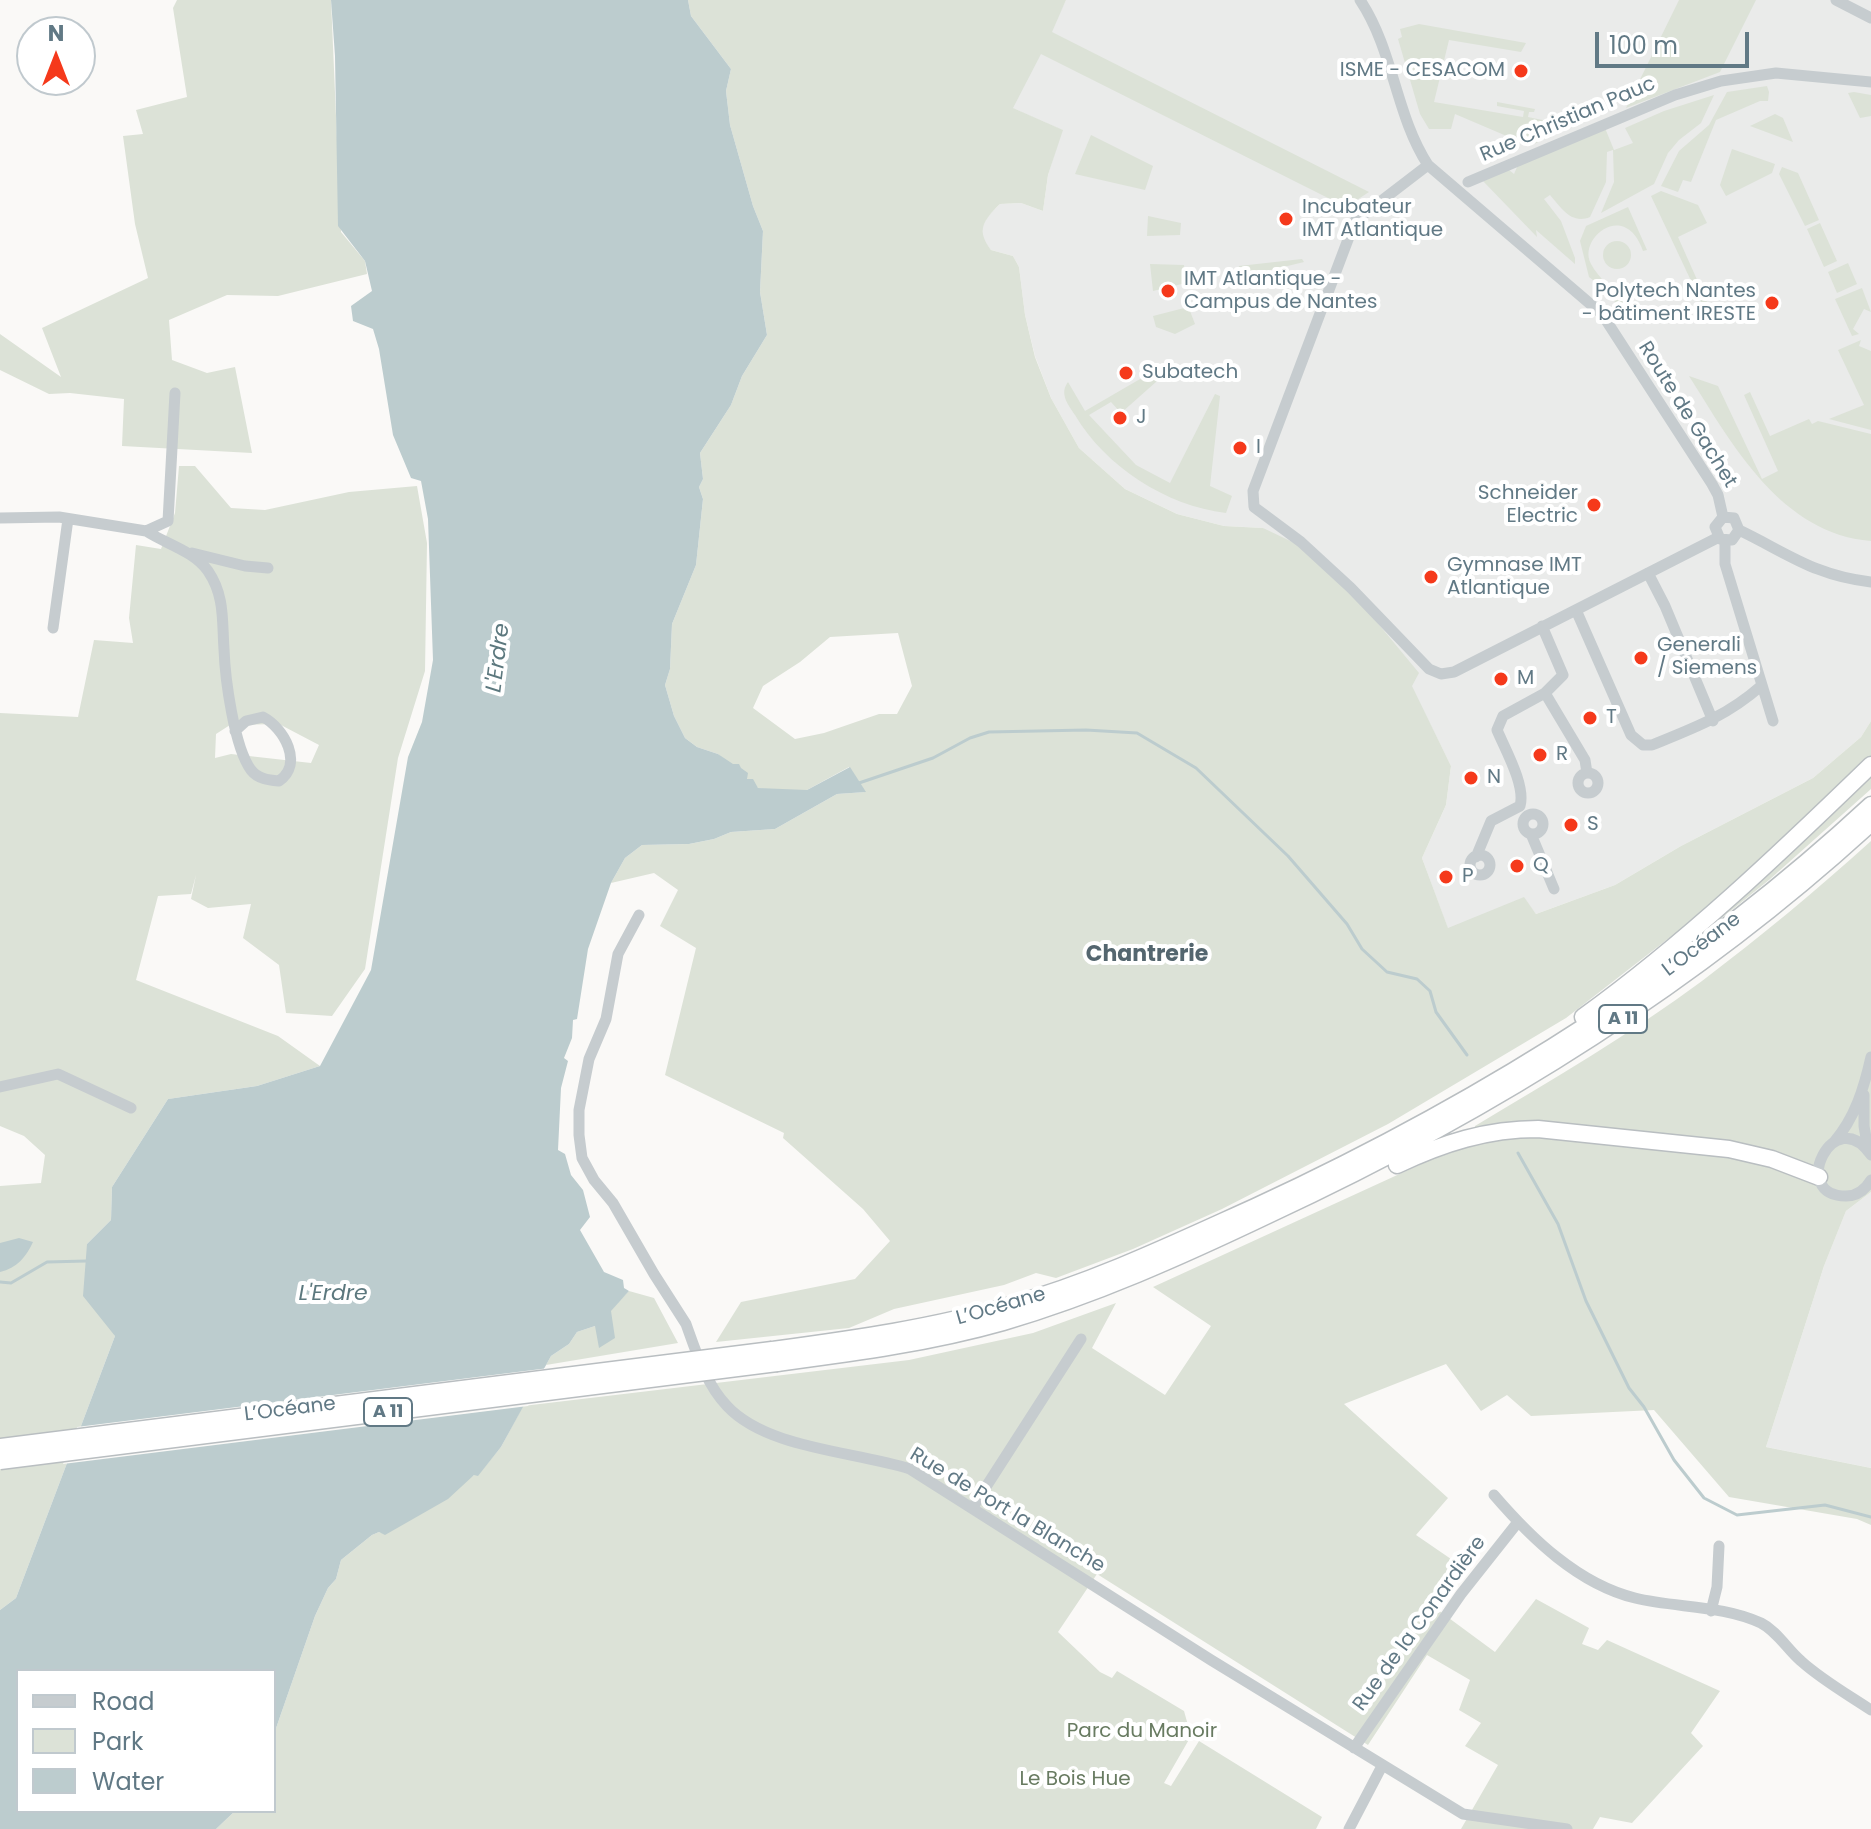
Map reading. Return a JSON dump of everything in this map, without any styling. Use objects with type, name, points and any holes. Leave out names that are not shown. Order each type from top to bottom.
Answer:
[{"type":"highway","points":[[1548,1052],[1561,1033],[1648,969],[1709,917],[1871,765]]},
{"type":"highway","name":"L’Océane","points":[[0,1461],[774,1357],[950,1321],[1012,1305],[1087,1280],[1175,1243],[1362,1156],[1548,1052],[1722,932],[1871,805]]},
{"type":"highway","name":"L’Océane","points":[[0,1447],[939,1337],[1055,1306],[1151,1269],[1349,1177],[1519,1086],[1653,999],[1763,916],[1871,823]]},
{"type":"highway","points":[[1349,1177],[1372,1176],[1467,1137],[1514,1129],[1729,1149],[1784,1163],[1819,1177]]},
{"type":"street","name":"Route de Gachet","points":[[1360,0],[1378,30],[1413,142],[1428,165],[1602,314],[1712,484],[1723,517]]},
{"type":"street","points":[[1836,0],[1871,18]]},
{"type":"street","name":"Rue Christian Pauc","points":[[1468,182],[1702,85],[1752,75],[1806,74],[1871,82]]},
{"type":"street","points":[[1428,165],[1355,221],[1252,494],[1254,507],[1301,542],[1429,669],[1442,674],[1461,668],[1648,573],[1722,539],[1735,538],[1739,530]]},
{"type":"street","points":[[146,531],[168,521],[175,393]]},
{"type":"street","points":[[1773,721],[1725,564],[1722,539],[1715,525],[1723,517],[1735,519],[1739,530],[1807,567],[1834,576],[1871,582]]},
{"type":"street","points":[[0,518],[68,519],[146,531],[184,550],[245,566],[268,568]]},
{"type":"street","points":[[53,628],[68,519]]},
{"type":"street","points":[[184,550],[207,569],[221,595],[224,648],[235,731],[251,771],[262,778],[279,781],[287,776],[288,742],[277,724],[263,717],[246,721],[235,731]]},
{"type":"street","points":[[1648,573],[1713,721]]},
{"type":"street","points":[[1576,610],[1635,740],[1643,745],[1652,745],[1713,721],[1741,704],[1761,686]]},
{"type":"street","points":[[1524,810],[1521,788],[1497,730],[1503,716],[1545,693],[1563,675],[1542,626]]},
{"type":"street","points":[[1545,693],[1585,760],[1587,773]]},
{"type":"street","points":[[1476,857],[1491,821],[1524,810],[1537,815],[1543,822],[1540,832],[1531,834],[1554,889]]},
{"type":"street","name":"Rue de Port la Blanche","points":[[639,915],[618,954],[606,1019],[589,1059],[582,1086],[579,1135],[582,1158],[686,1324],[713,1388],[727,1406],[766,1434],[880,1459],[910,1469],[1463,1814],[1567,1829]]},
{"type":"street","points":[[1871,1057],[1864,1086],[1849,1122],[1820,1157],[1819,1177],[1826,1188],[1837,1195],[1847,1196],[1865,1195],[1871,1180]]},
{"type":"street","points":[[0,1087],[58,1074],[131,1108]]},
{"type":"street","points":[[1864,1086],[1864,1126],[1869,1153]]},
{"type":"street","points":[[1834,1143],[1852,1141],[1869,1153]]},
{"type":"street","points":[[973,1507],[1081,1339]]},
{"type":"street","points":[[1494,1495],[1518,1522],[1564,1562],[1597,1584],[1633,1598],[1711,1611],[1762,1624],[1821,1679],[1871,1710]]},
{"type":"street","name":"Rue de la Conardière","points":[[1354,1748],[1461,1594],[1518,1522]]},
{"type":"street","points":[[1711,1611],[1717,1587],[1719,1546]]},
{"type":"street","points":[[1349,1829],[1382,1766]]},
{"type":"shaded area","points":[[1066,0],[1871,0],[1871,721],[1861,737],[1813,778],[1681,846],[1615,885],[1536,914],[1523,898],[1448,929],[1422,858],[1446,805],[1451,766],[1411,686],[1263,528],[1224,526],[1177,514],[1125,489],[1079,448],[1051,398],[1035,356],[1025,315],[1019,267],[1013,256],[991,250],[983,240],[982,227],[1000,204],[1021,203],[1043,211],[1048,175],[1062,130],[1012,108]]},
{"type":"shaded area","points":[[1871,1192],[1871,1468],[1766,1447],[1824,1266],[1846,1211]]},
{"type":"green space","points":[[177,0],[331,0],[341,232],[365,261],[367,274],[278,296],[227,295],[169,320],[172,360],[207,373],[235,367],[252,453],[122,446],[124,399],[49,394],[0,370],[0,334],[61,377],[42,328],[148,278],[135,224],[123,136],[143,134],[136,110],[187,97],[173,8]]},
{"type":"green space","points":[[688,0],[1066,0],[1052,32],[1369,192],[1346,207],[1041,54],[1013,108],[1063,130],[1048,175],[1043,211],[1021,203],[1000,204],[989,216],[983,231],[991,250],[1013,256],[1019,267],[1025,315],[1035,357],[1051,398],[1079,448],[1125,489],[1177,514],[1224,526],[1263,528],[1303,547],[1366,609],[1419,673],[1412,686],[1451,766],[1446,805],[1422,858],[1448,928],[1524,897],[1536,914],[1615,885],[1681,846],[1813,778],[1861,737],[1871,721],[1871,789],[1769,880],[1692,942],[1669,938],[1566,1018],[1388,1124],[1222,1209],[1133,1249],[1056,1278],[1036,1273],[1004,1285],[894,1309],[849,1328],[716,1342],[741,1302],[855,1279],[890,1241],[863,1209],[783,1138],[784,1133],[665,1075],[696,948],[660,926],[678,890],[654,873],[611,883],[625,858],[642,845],[689,844],[731,832],[775,829],[837,794],[865,792],[849,767],[807,790],[758,788],[718,754],[697,747],[685,738],[674,716],[665,685],[670,669],[672,624],[696,565],[703,499],[699,487],[703,479],[700,453],[731,405],[742,376],[767,335],[760,292],[763,231],[730,125],[726,91],[731,69],[691,16]],"holes":[[[898,633],[912,686],[897,714],[879,714],[824,733],[795,739],[753,708],[763,686],[800,662],[830,637]]]},
{"type":"green space","points":[[1679,0],[1756,0],[1720,72],[1626,108]]},
{"type":"green space","points":[[1419,24],[1526,43],[1521,52],[1449,40],[1434,102],[1523,117],[1524,111],[1497,106],[1497,102],[1535,109],[1529,112],[1528,117],[1571,126],[1530,146],[1455,114],[1451,129],[1429,129],[1420,114],[1398,39],[1402,37],[1400,29]]},
{"type":"green space","points":[[1767,86],[1768,101],[1760,101],[1716,120],[1691,182],[1683,180],[1678,192],[1661,186],[1679,151],[1709,125],[1727,92]]},
{"type":"green space","points":[[1848,93],[1871,95],[1871,116],[1860,118]]},
{"type":"green space","points":[[1714,95],[1701,123],[1668,153],[1654,184],[1601,213],[1614,182],[1613,150],[1607,152],[1606,182],[1590,217],[1577,219],[1562,209],[1550,195],[1544,199],[1561,221],[1575,264],[1536,230],[1537,237],[1483,181],[1509,170],[1514,174],[1518,165],[1605,128],[1614,150],[1633,143],[1625,128]]},
{"type":"green space","points":[[1775,114],[1783,118],[1793,142],[1750,126]]},
{"type":"green space","points":[[1091,135],[1153,166],[1145,190],[1075,174]]},
{"type":"green space","points":[[1732,149],[1775,164],[1772,173],[1726,196],[1720,185]]},
{"type":"green space","points":[[1782,167],[1798,173],[1819,220],[1805,226],[1779,174]]},
{"type":"green space","points":[[1661,191],[1698,205],[1707,223],[1678,237],[1715,320],[1710,321],[1651,196]]},
{"type":"green space","points":[[1628,207],[1647,250],[1643,251],[1635,236],[1625,228],[1615,226],[1597,235],[1588,254],[1602,280],[1624,303],[1618,306],[1607,291],[1589,277],[1580,241],[1586,226]]},
{"type":"green space","points":[[1148,216],[1181,223],[1180,235],[1147,236]]},
{"type":"green space","points":[[1820,223],[1837,261],[1824,267],[1807,229]]},
{"type":"green space","points":[[1617,241],[1627,245],[1631,255],[1627,265],[1617,269],[1607,265],[1603,255],[1607,245]]},
{"type":"green space","points":[[1302,259],[1304,262],[1238,278],[1239,266]]},
{"type":"green space","points":[[1848,263],[1857,284],[1837,293],[1828,272]]},
{"type":"green space","points":[[1150,264],[1184,265],[1186,283],[1153,291]]},
{"type":"green space","points":[[1862,288],[1871,312],[1864,309],[1853,329],[1859,334],[1852,336],[1835,299]]},
{"type":"green space","points":[[1192,306],[1194,309],[1190,311],[1195,324],[1175,334],[1156,327],[1153,316]]},
{"type":"green space","points":[[1861,340],[1859,346],[1871,351],[1871,430],[1829,419],[1864,405],[1838,350]]},
{"type":"green space","points":[[1159,368],[1165,374],[1121,413],[1111,402],[1089,415],[1136,465],[1170,483],[1215,394],[1220,396],[1210,486],[1232,496],[1226,513],[1181,502],[1120,467],[1088,434],[1066,399],[1064,391],[1068,382],[1085,411]]},
{"type":"green space","points":[[1689,376],[1718,386],[1762,479],[1778,471],[1744,395],[1750,392],[1770,436],[1809,419],[1812,424],[1818,421],[1871,434],[1871,541],[1839,535],[1811,522],[1785,504],[1762,481],[1742,456]]},
{"type":"green space","points":[[179,466],[195,466],[231,508],[265,510],[349,492],[417,486],[427,543],[425,671],[398,758],[365,969],[332,1016],[286,1013],[279,965],[243,938],[251,904],[208,908],[191,899],[196,875],[191,894],[158,896],[136,980],[278,1036],[320,1066],[257,1086],[168,1099],[112,1187],[111,1220],[87,1244],[115,1336],[16,1598],[0,1610],[0,1186],[41,1183],[45,1155],[24,1136],[0,1126],[0,713],[78,717],[94,640],[133,643],[129,618],[136,545],[161,549],[175,513]],"holes":[[[279,724],[319,745],[311,763],[231,754],[215,758],[216,734],[230,725]]]},
{"type":"green space","points":[[1871,841],[1871,1192],[1846,1211],[1824,1266],[1766,1447],[1871,1468],[1871,1525],[1857,1519],[1729,1497],[1654,1410],[1531,1416],[1507,1395],[1481,1411],[1446,1364],[1344,1404],[1448,1498],[1416,1535],[1467,1570],[1438,1610],[1495,1652],[1536,1599],[1589,1628],[1582,1644],[1598,1650],[1607,1640],[1720,1691],[1691,1733],[1703,1746],[1632,1823],[1600,1817],[1593,1829],[1461,1829],[1498,1765],[1465,1746],[1481,1723],[1459,1710],[1470,1680],[1427,1655],[1368,1745],[1097,1574],[1058,1632],[1100,1672],[1112,1678],[1117,1671],[1184,1711],[1191,1736],[1164,1783],[1171,1786],[1199,1741],[1322,1817],[1316,1829],[216,1829],[233,1813],[276,1813],[276,1728],[315,1616],[328,1588],[336,1579],[341,1560],[372,1535],[379,1532],[385,1534],[478,1475],[501,1447],[523,1406],[909,1360],[1033,1333],[1116,1303],[1092,1348],[1165,1395],[1211,1326],[1153,1287],[1430,1160],[1473,1145],[1475,1126],[1675,1001]]},
{"type":"green space","points":[[629,1291],[654,1298],[678,1343],[546,1365],[551,1356],[569,1344],[577,1332],[595,1326]]},
{"type":"water","name":"L'Erdre","points":[[331,0],[688,0],[691,16],[731,69],[726,91],[730,125],[763,231],[760,292],[767,335],[742,376],[731,405],[700,453],[703,479],[699,487],[703,499],[696,565],[672,624],[670,669],[665,685],[674,716],[685,738],[697,747],[739,764],[748,773],[747,779],[753,779],[758,788],[807,790],[850,767],[866,792],[837,794],[775,829],[731,832],[689,844],[642,845],[625,858],[611,883],[588,949],[577,1019],[573,1020],[572,1038],[564,1058],[568,1061],[561,1088],[558,1150],[565,1154],[571,1175],[583,1190],[590,1217],[580,1230],[604,1272],[623,1280],[624,1288],[629,1291],[611,1311],[615,1338],[599,1348],[595,1326],[577,1332],[569,1344],[551,1356],[501,1447],[478,1476],[474,1475],[448,1499],[385,1535],[379,1532],[372,1535],[341,1560],[336,1579],[328,1588],[315,1616],[276,1728],[276,1669],[16,1669],[16,1813],[233,1813],[216,1829],[0,1829],[0,1610],[16,1598],[115,1336],[83,1296],[87,1244],[111,1220],[112,1187],[168,1099],[257,1086],[320,1066],[371,970],[408,757],[422,722],[433,660],[428,519],[421,481],[411,478],[393,435],[373,329],[353,321],[351,306],[372,291],[365,261],[338,226]]},
{"type":"water","points":[[19,1238],[33,1242],[20,1261],[0,1272],[0,1243]]},
{"type":"pier","points":[[549,1368],[528,1406],[63,1464],[77,1427]]},
{"type":"waterway","points":[[859,783],[933,758],[970,738],[989,732],[1086,730],[1137,733],[1196,768],[1288,856],[1347,924],[1362,949],[1387,972],[1417,979],[1430,991],[1436,1012],[1467,1055]]},
{"type":"waterway","points":[[1518,1153],[1558,1224],[1586,1301],[1629,1388],[1644,1407],[1674,1460],[1704,1498],[1737,1515],[1825,1505],[1871,1517]]},
{"type":"waterway","points":[[0,1282],[11,1283],[47,1262],[86,1261]]},
{"type":"place","name":"ISME - CESACOM","points":[[1521,71]]},
{"type":"place","name":"Incubateur IMT Atlantique","points":[[1286,219]]},
{"type":"place","name":"IMT Atlantique - Campus de Nantes","points":[[1168,291]]},
{"type":"place","name":"Polytech Nantes - bâtiment IRESTE","points":[[1772,303]]},
{"type":"place","name":"Subatech","points":[[1126,373]]},
{"type":"place","name":"J","points":[[1120,418]]},
{"type":"place","name":"I","points":[[1240,448]]},
{"type":"place","name":"Schneider Electric","points":[[1594,505]]},
{"type":"place","name":"Gymnase IMT Atlantique","points":[[1431,577]]},
{"type":"place","name":"Generali / Siemens","points":[[1641,658]]},
{"type":"place","name":"M","points":[[1501,679]]},
{"type":"place","name":"T","points":[[1590,718]]},
{"type":"place","name":"R","points":[[1540,755]]},
{"type":"place","name":"N","points":[[1471,778]]},
{"type":"place","name":"S","points":[[1571,825]]},
{"type":"place","name":"Q","points":[[1517,866]]},
{"type":"place","name":"P","points":[[1446,877]]},
{"type":"district","name":"Chantrerie","points":[[1147,955]]},
{"type":"park label","name":"Parc du Manoir","points":[[1142,1732]]},
{"type":"park label","name":"Le Bois Hue","points":[[1075,1780]]}]
